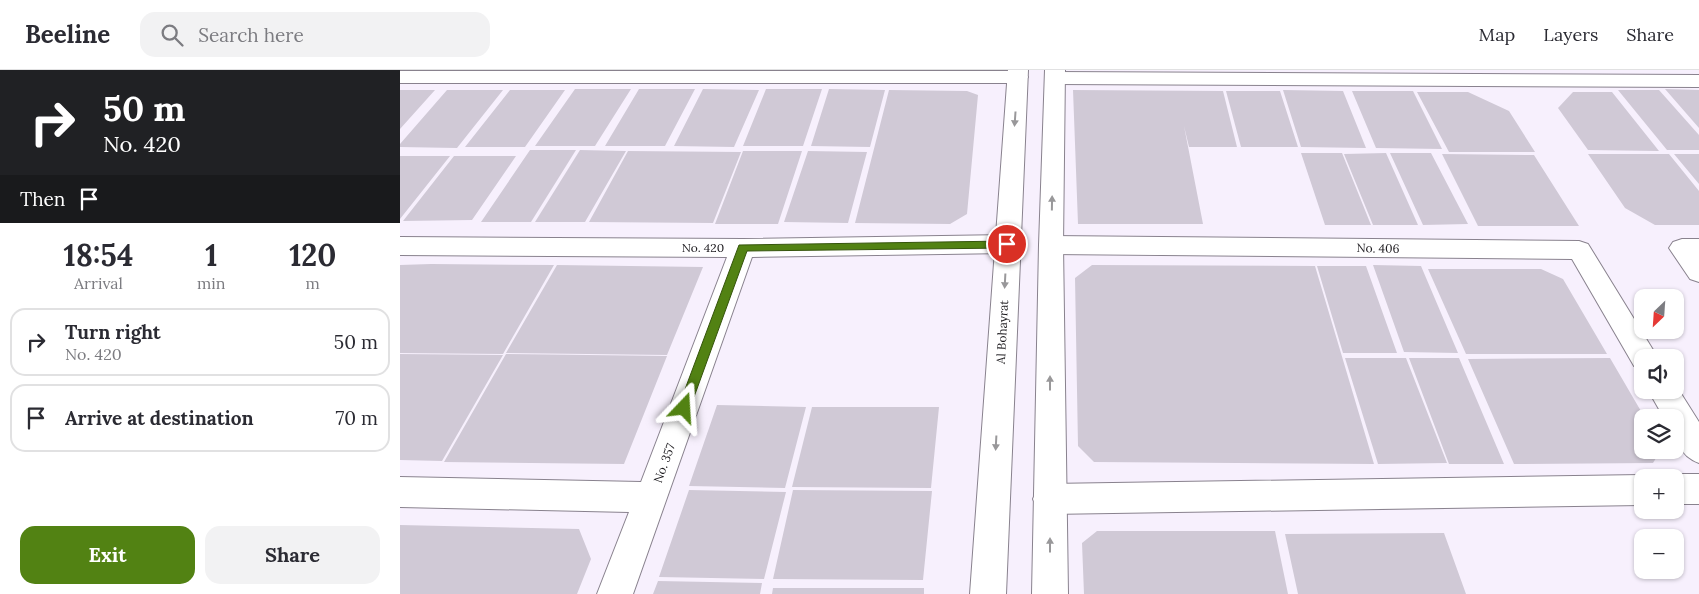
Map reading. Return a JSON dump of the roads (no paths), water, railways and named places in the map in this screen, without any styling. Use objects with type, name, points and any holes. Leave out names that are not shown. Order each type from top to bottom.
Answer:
[{"type":"street","points":[[400,77],[1018,74]]},
{"type":"street","name":"Al Bohayrat","points":[[988,594],[1018,74]]},
{"type":"street","points":[[1050,594],[1051,245],[1055,74],[1699,81]]},
{"type":"street","name":"No. 420","points":[[400,246],[743,248],[1007,244]]},
{"type":"street","name":"No. 406","points":[[1051,245],[1579,250],[1639,349]]},
{"type":"street","name":"No. 357","points":[[615,594],[743,248]]},
{"type":"street","points":[[1699,248],[1682,248],[1699,272]]},
{"type":"street","points":[[1668,399],[1699,449]]},
{"type":"street","points":[[1684,489],[1699,489]]},
{"type":"street","points":[[1049,499],[1634,490]]},
{"type":"street","points":[[400,492],[651,497]]}]
